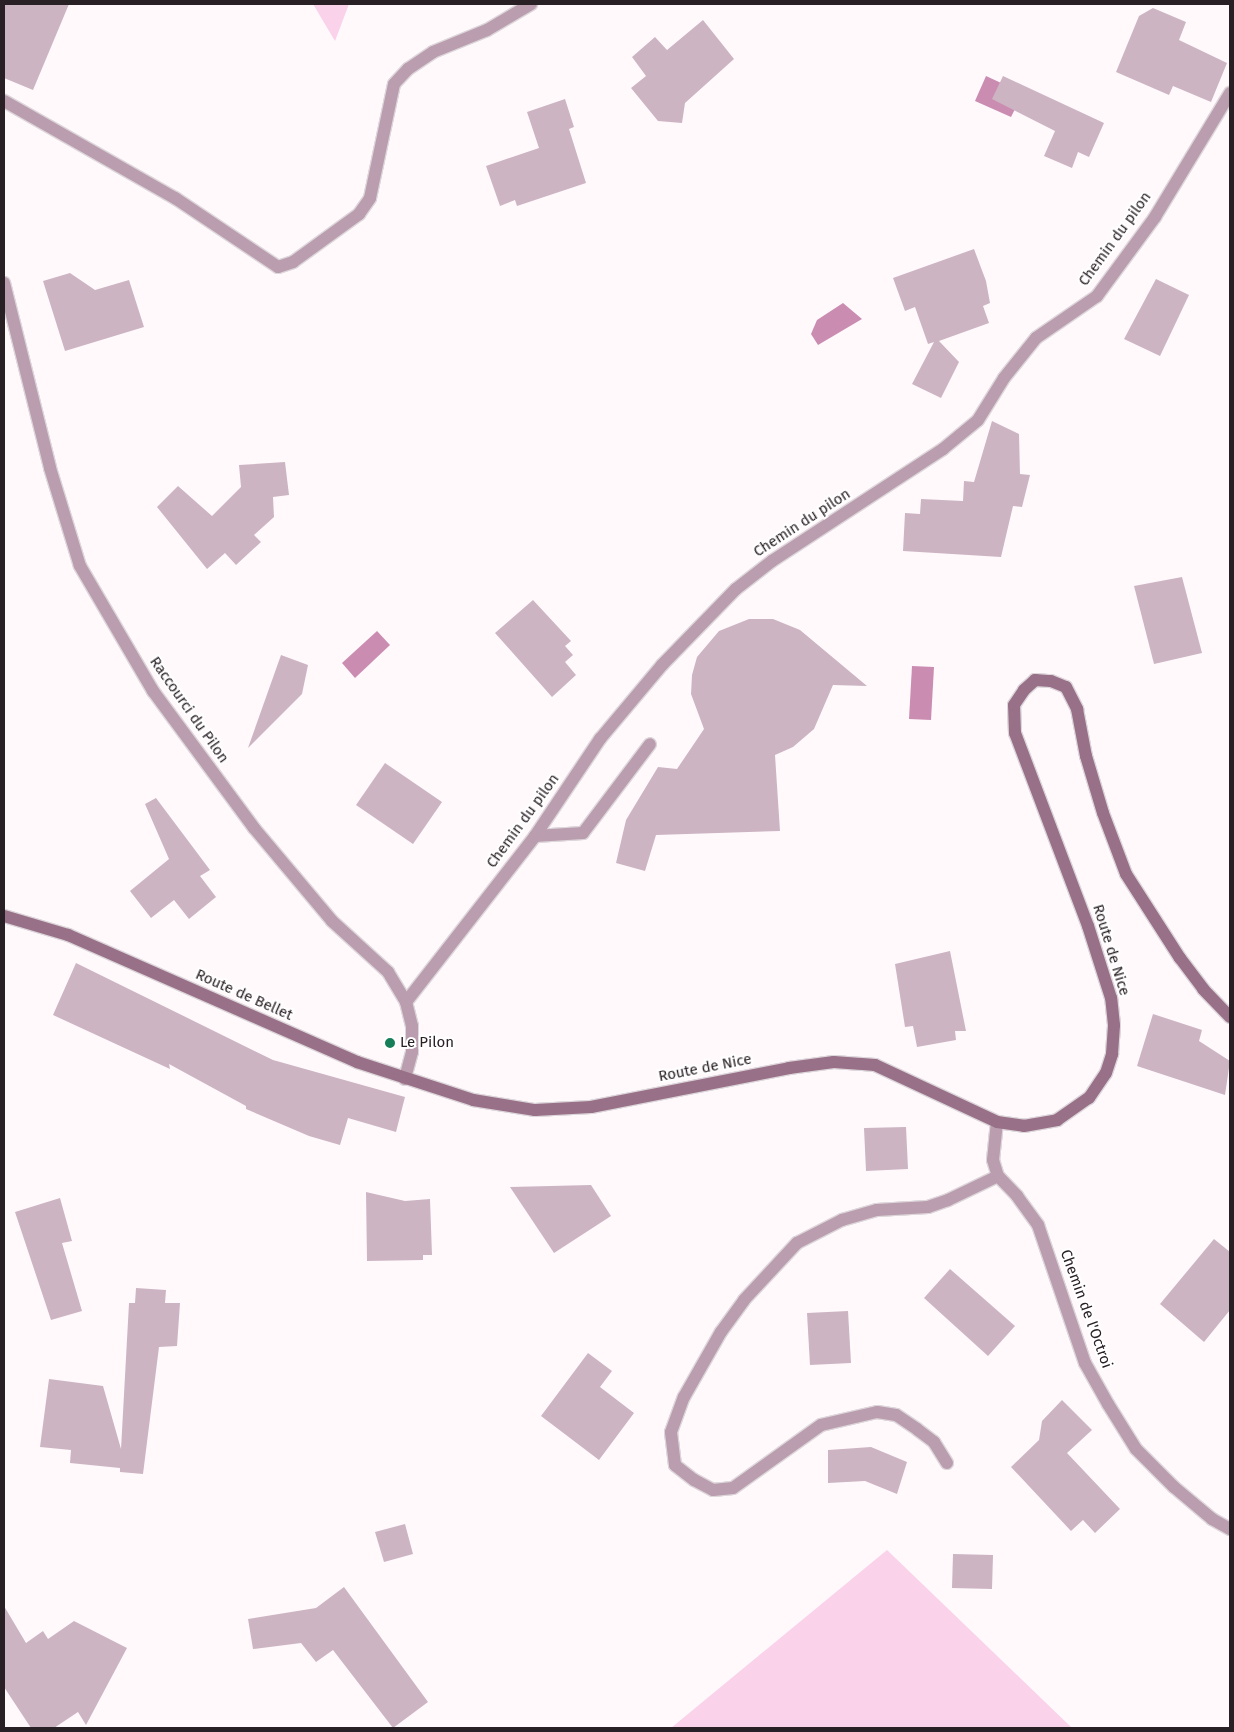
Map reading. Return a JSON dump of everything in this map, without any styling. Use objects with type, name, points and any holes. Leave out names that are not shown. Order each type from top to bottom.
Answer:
[{"type":"main road","name":"Route de Nice","points":[[473,1100],[535,1110],[591,1107],[789,1068],[834,1062],[884,1068],[998,1122],[1024,1126],[1057,1120],[1089,1098],[1106,1073],[1112,1054],[1114,1026],[1104,975],[1014,733],[1014,705],[1035,680],[1066,687],[1077,710],[1103,813],[1126,874],[1174,951],[1203,989],[1230,1016]]},
{"type":"main road","name":"Route de Bellet","points":[[4,916],[68,936],[357,1062],[473,1100]]},
{"type":"street","points":[[4,101],[175,198],[278,267],[293,262],[359,214],[370,198],[394,84],[408,69],[433,52],[487,30],[531,4]]},
{"type":"street","name":"Chemin du pilon","points":[[406,1002],[535,836],[600,739],[662,665],[736,589],[772,561],[943,449],[978,420],[1004,378],[1036,338],[1096,296],[1155,217],[1230,93]]},
{"type":"street","name":"Raccourci du Pilon","points":[[4,283],[62,512],[80,566],[100,604],[153,691],[254,828],[332,921],[388,972],[406,1002],[412,1039],[405,1079]]},
{"type":"street","points":[[535,836],[583,833],[650,744]]},
{"type":"street","points":[[947,1463],[934,1442],[917,1429],[896,1415],[877,1412],[821,1425],[733,1488],[714,1490],[694,1480],[675,1465],[671,1432],[684,1397],[721,1332],[744,1300],[797,1243],[842,1220],[877,1210],[928,1207],[948,1200],[998,1176],[994,1160],[998,1122]]},
{"type":"street","name":"Chemin de l'Octroi","points":[[998,1176],[1018,1196],[1038,1225],[1085,1363],[1136,1449],[1174,1487],[1230,1529]]},
{"type":"shaded area","points":[[313,4],[349,4],[335,41]]},
{"type":"shaded area","points":[[986,76],[1023,93],[1011,117],[975,101]]},
{"type":"shaded area","points":[[843,303],[862,319],[818,345],[811,334],[817,320]]},
{"type":"shaded area","points":[[377,631],[390,645],[355,678],[342,663]]},
{"type":"shaded area","points":[[912,666],[934,667],[931,720],[909,719]]},
{"type":"shaded area","points":[[887,1550],[1072,1728],[671,1728]]},
{"type":"building","points":[[4,4],[69,4],[33,90],[4,78]]},
{"type":"building","points":[[1153,8],[1186,22],[1179,40],[1227,63],[1211,102],[1173,86],[1169,95],[1116,72],[1139,16]]},
{"type":"building","points":[[703,20],[734,59],[685,103],[682,123],[658,121],[631,88],[646,76],[632,57],[655,37],[667,50]]},
{"type":"building","points":[[1003,76],[1104,123],[1089,157],[1078,152],[1072,168],[1044,156],[1055,131],[992,99]]},
{"type":"building","points":[[565,99],[574,127],[569,129],[586,183],[517,206],[515,200],[500,206],[486,166],[539,148],[527,112]]},
{"type":"building","points":[[974,249],[986,281],[990,303],[983,306],[989,323],[939,341],[959,362],[941,398],[912,384],[934,342],[928,344],[915,307],[905,311],[893,278]]},
{"type":"building","points":[[70,273],[95,290],[129,280],[144,327],[65,351],[43,281]]},
{"type":"building","points":[[1156,279],[1189,295],[1160,356],[1124,339]]},
{"type":"building","points":[[992,421],[1019,434],[1020,474],[1030,475],[1022,507],[1013,506],[1001,557],[903,551],[905,513],[920,514],[921,499],[963,501],[964,481],[974,482]]},
{"type":"building","points":[[285,462],[289,495],[273,497],[274,517],[254,535],[261,542],[236,565],[225,553],[207,569],[157,507],[178,486],[212,516],[241,487],[239,465]]},
{"type":"building","points":[[1182,577],[1202,653],[1154,664],[1134,586]]},
{"type":"building","points":[[533,600],[571,641],[565,646],[573,655],[565,662],[576,675],[552,697],[495,633]]},
{"type":"building","points":[[749,619],[773,619],[800,630],[867,686],[833,685],[814,729],[793,747],[775,755],[780,831],[656,835],[645,871],[616,863],[626,820],[658,767],[677,769],[704,729],[691,694],[692,675],[697,657],[719,631]]},
{"type":"building","points":[[281,655],[308,665],[302,694],[248,748]]},
{"type":"building","points":[[385,763],[442,802],[413,844],[356,805]]},
{"type":"building","points":[[156,798],[210,870],[200,876],[216,897],[189,919],[174,900],[151,918],[130,891],[169,859],[145,804]]},
{"type":"building","points":[[950,951],[966,1031],[955,1031],[956,1040],[917,1047],[913,1026],[905,1027],[895,964]]},
{"type":"building","points":[[76,963],[273,1060],[405,1097],[396,1132],[348,1118],[340,1145],[309,1136],[246,1109],[246,1106],[169,1064],[170,1069],[53,1015]]},
{"type":"building","points":[[1153,1014],[1202,1030],[1199,1041],[1230,1061],[1225,1095],[1137,1066]]},
{"type":"building","points":[[906,1127],[908,1169],[866,1171],[864,1128]]},
{"type":"building","points":[[591,1185],[611,1216],[554,1253],[510,1187]]},
{"type":"building","points":[[366,1192],[405,1201],[430,1199],[432,1255],[423,1255],[423,1260],[367,1261]]},
{"type":"building","points":[[60,1198],[72,1241],[62,1243],[82,1311],[51,1320],[15,1212]]},
{"type":"building","points":[[1214,1239],[1230,1252],[1230,1310],[1204,1342],[1160,1304]]},
{"type":"building","points":[[950,1269],[1015,1326],[988,1356],[924,1298]]},
{"type":"building","points":[[136,1288],[166,1290],[165,1303],[180,1303],[177,1346],[159,1347],[143,1474],[120,1472],[120,1468],[70,1463],[71,1450],[40,1447],[49,1379],[103,1386],[121,1449],[129,1303],[135,1303]]},
{"type":"building","points":[[848,1311],[851,1363],[810,1365],[807,1313]]},
{"type":"building","points":[[588,1353],[612,1371],[600,1387],[634,1413],[599,1460],[541,1416]]},
{"type":"building","points":[[1062,1400],[1092,1430],[1067,1453],[1120,1509],[1095,1533],[1083,1520],[1071,1531],[1011,1467],[1039,1440],[1042,1421]]},
{"type":"building","points":[[871,1447],[907,1462],[897,1494],[865,1481],[828,1483],[828,1450]]},
{"type":"building","points":[[405,1524],[413,1554],[384,1562],[375,1532]]},
{"type":"building","points":[[953,1554],[993,1555],[992,1589],[952,1588]]},
{"type":"building","points":[[344,1587],[428,1702],[393,1728],[333,1650],[316,1662],[301,1643],[253,1649],[248,1619],[316,1608]]},
{"type":"building","points":[[4,1606],[26,1643],[43,1631],[48,1639],[74,1621],[127,1648],[86,1725],[78,1712],[54,1728],[31,1728],[4,1687]]},
{"type":"place","name":"Le Pilon","points":[[390,1043]]}]
